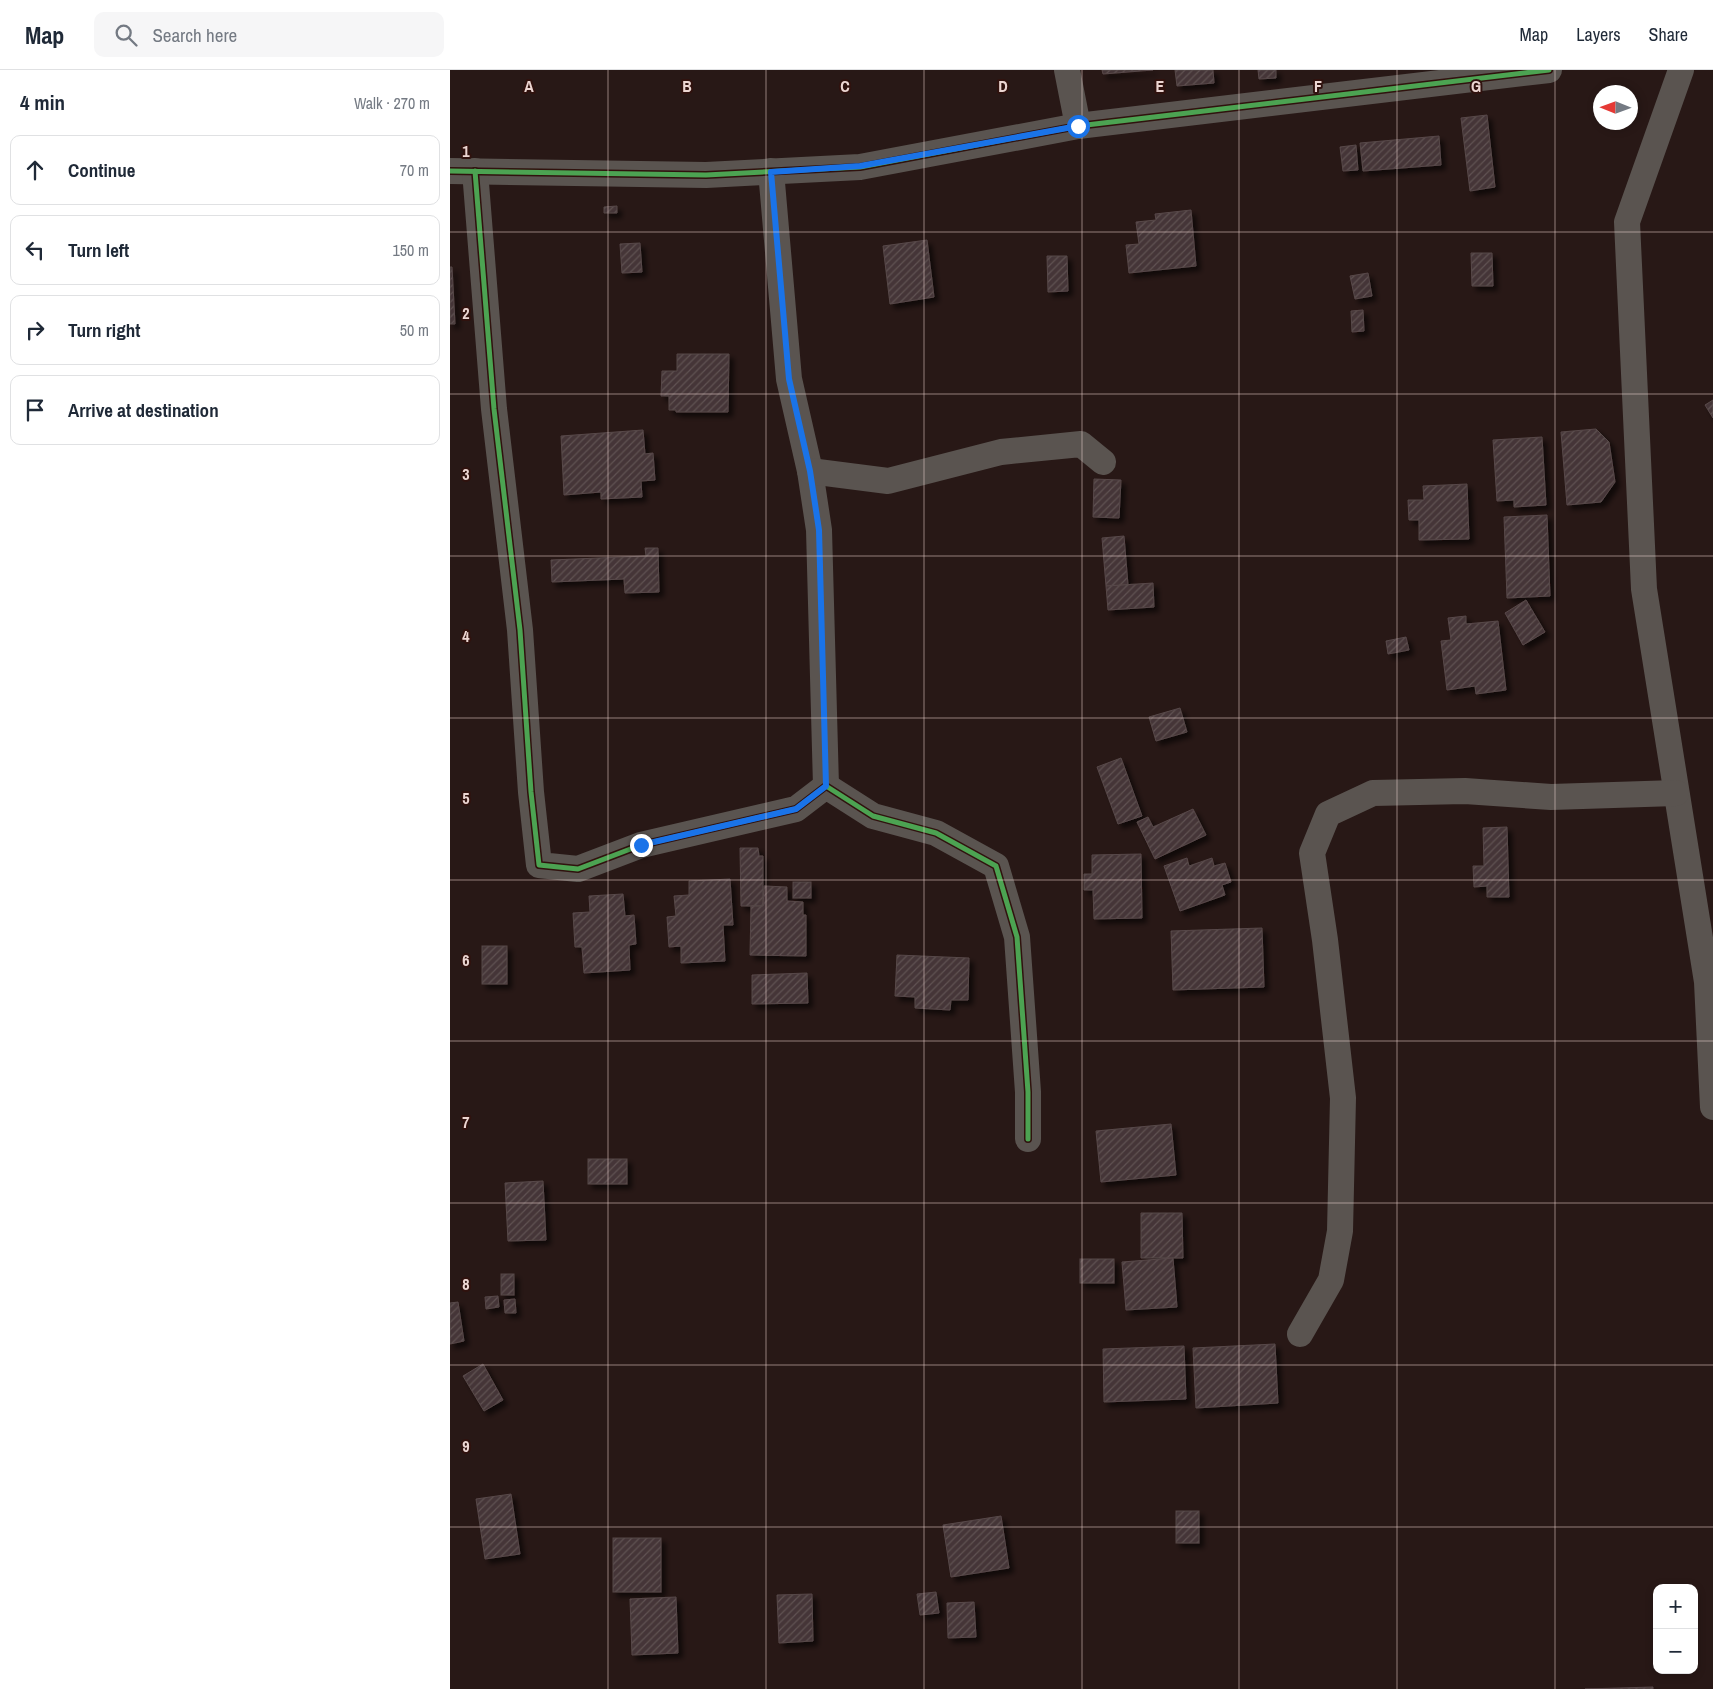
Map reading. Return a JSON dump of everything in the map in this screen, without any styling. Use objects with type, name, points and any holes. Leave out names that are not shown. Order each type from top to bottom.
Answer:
[{"type":"street","points":[[1066,70],[1078,126]]},
{"type":"street","points":[[826,786],[796,809],[641,845],[578,869],[539,865],[531,792],[520,630],[494,409],[462,171],[706,175],[860,166],[1078,126],[1383,80],[1549,70]]},
{"type":"street","points":[[1682,70],[1627,222],[1644,589],[1711,1008],[1713,1107]]},
{"type":"street","points":[[771,172],[789,379],[810,471],[819,530],[826,786]]},
{"type":"street","points":[[810,471],[888,481],[1001,452],[1081,444],[1103,462]]},
{"type":"street","points":[[826,786],[873,816],[936,833],[996,866],[1018,937],[1028,1092],[1028,1139]]},
{"type":"street","points":[[1300,1334],[1331,1280],[1340,1231],[1343,1098],[1312,853],[1328,814],[1372,793],[1465,791],[1551,797],[1676,793]]},
{"type":"building","points":[[1102,70],[1153,70],[1103,74]]},
{"type":"building","points":[[1175,70],[1213,70],[1214,83],[1177,86]]},
{"type":"building","points":[[1258,70],[1276,70],[1276,78],[1259,79]]},
{"type":"building","points":[[1487,115],[1495,187],[1470,191],[1461,118]]},
{"type":"building","points":[[1439,136],[1441,165],[1363,171],[1360,143]]},
{"type":"building","points":[[1356,145],[1358,170],[1343,171],[1340,147]]},
{"type":"building","points":[[617,206],[617,213],[604,213],[604,207]]},
{"type":"building","points":[[1191,210],[1196,266],[1129,273],[1126,245],[1139,244],[1136,222],[1156,220],[1155,214]]},
{"type":"building","points":[[927,240],[934,297],[890,304],[883,246]]},
{"type":"building","points":[[640,243],[642,272],[622,273],[620,244]]},
{"type":"building","points":[[1471,253],[1492,253],[1493,286],[1472,286]]},
{"type":"building","points":[[1047,256],[1067,256],[1068,291],[1048,292]]},
{"type":"building","points":[[450,267],[452,267],[455,324],[450,324]]},
{"type":"building","points":[[1368,273],[1372,296],[1355,299],[1350,276]]},
{"type":"building","points":[[1363,310],[1364,331],[1352,332],[1351,311]]},
{"type":"building","points":[[677,354],[729,354],[728,412],[676,412],[676,410],[669,410],[669,396],[661,396],[662,371],[677,371]]},
{"type":"building","points":[[1713,400],[1713,418],[1705,405]]},
{"type":"building","points":[[1596,429],[1609,442],[1615,482],[1601,502],[1567,505],[1561,432]]},
{"type":"building","points":[[643,430],[645,454],[653,453],[655,480],[641,481],[642,497],[601,499],[601,492],[564,495],[561,436]]},
{"type":"building","points":[[1542,437],[1546,505],[1514,507],[1514,500],[1497,501],[1493,440]]},
{"type":"building","points":[[1094,479],[1121,480],[1119,518],[1093,517]]},
{"type":"building","points":[[1467,484],[1469,539],[1419,540],[1419,520],[1409,520],[1408,500],[1424,500],[1423,486]]},
{"type":"building","points":[[1547,515],[1550,596],[1507,598],[1504,517]]},
{"type":"building","points":[[1124,536],[1128,585],[1106,586],[1102,538]]},
{"type":"building","points":[[645,548],[658,548],[659,592],[625,593],[624,579],[552,582],[551,560],[646,556]]},
{"type":"building","points":[[1153,583],[1154,607],[1108,610],[1106,586]]},
{"type":"building","points":[[1526,600],[1545,632],[1523,645],[1505,613]]},
{"type":"building","points":[[1466,616],[1466,624],[1498,621],[1506,690],[1476,694],[1475,686],[1447,690],[1441,641],[1451,640],[1448,618]]},
{"type":"building","points":[[1406,637],[1409,650],[1388,654],[1386,641]]},
{"type":"building","points":[[1180,708],[1187,732],[1156,741],[1149,717]]},
{"type":"building","points":[[1121,758],[1142,816],[1118,824],[1097,767]]},
{"type":"building","points":[[1193,809],[1206,835],[1155,859],[1137,822],[1148,817],[1153,827]]},
{"type":"building","points":[[1507,827],[1509,897],[1487,897],[1487,886],[1474,887],[1473,866],[1484,866],[1483,828]]},
{"type":"building","points":[[740,848],[758,848],[759,856],[763,856],[763,906],[741,906]]},
{"type":"building","points":[[1141,854],[1142,918],[1094,919],[1093,890],[1084,890],[1084,874],[1092,874],[1092,855]]},
{"type":"building","points":[[1187,858],[1189,866],[1212,858],[1214,866],[1225,863],[1231,882],[1222,885],[1225,895],[1180,911],[1164,866]]},
{"type":"building","points":[[730,879],[733,925],[723,925],[725,961],[681,963],[681,946],[669,947],[667,917],[676,916],[674,896],[689,895],[689,881]]},
{"type":"building","points":[[793,882],[811,882],[811,898],[793,898]]},
{"type":"building","points":[[764,886],[787,887],[787,901],[803,902],[803,915],[806,915],[806,956],[750,955],[751,906],[763,906]]},
{"type":"building","points":[[623,894],[625,916],[634,915],[636,944],[629,945],[630,970],[584,973],[582,947],[575,947],[573,913],[590,912],[589,896]]},
{"type":"building","points":[[1262,928],[1264,987],[1173,990],[1171,931]]},
{"type":"building","points":[[482,946],[507,946],[507,984],[482,984]]},
{"type":"building","points":[[897,955],[969,958],[968,1000],[951,1000],[950,1010],[915,1008],[915,997],[895,996]]},
{"type":"building","points":[[807,973],[808,1003],[752,1004],[752,975]]},
{"type":"building","points":[[1171,1124],[1176,1175],[1101,1182],[1096,1131]]},
{"type":"building","points":[[588,1159],[627,1159],[627,1184],[588,1184]]},
{"type":"building","points":[[543,1181],[546,1240],[508,1241],[505,1183]]},
{"type":"building","points":[[1141,1213],[1182,1213],[1183,1258],[1141,1258]]},
{"type":"building","points":[[1173,1258],[1177,1307],[1126,1310],[1122,1262]]},
{"type":"building","points":[[1080,1259],[1114,1259],[1114,1283],[1080,1283]]},
{"type":"building","points":[[501,1274],[514,1274],[514,1295],[501,1295]]},
{"type":"building","points":[[498,1296],[499,1307],[486,1309],[485,1297]]},
{"type":"building","points":[[515,1299],[516,1313],[505,1313],[504,1300]]},
{"type":"building","points":[[458,1302],[464,1341],[450,1344],[450,1303]]},
{"type":"building","points":[[1275,1344],[1278,1403],[1196,1408],[1193,1348]]},
{"type":"building","points":[[1184,1346],[1186,1399],[1104,1402],[1103,1349]]},
{"type":"building","points":[[483,1364],[503,1400],[484,1411],[463,1376]]},
{"type":"building","points":[[511,1494],[520,1554],[485,1559],[476,1499]]},
{"type":"building","points":[[1176,1511],[1199,1511],[1199,1543],[1176,1543]]},
{"type":"building","points":[[1001,1516],[1009,1568],[951,1577],[943,1525]]},
{"type":"building","points":[[613,1538],[661,1538],[661,1592],[613,1592]]},
{"type":"building","points":[[936,1592],[939,1613],[920,1615],[917,1594]]},
{"type":"building","points":[[812,1594],[813,1641],[779,1643],[777,1595]]},
{"type":"building","points":[[676,1597],[678,1653],[632,1655],[630,1599]]},
{"type":"building","points":[[974,1602],[976,1637],[948,1638],[947,1603]]},
{"type":"building","points":[[1653,1687],[1653,1689],[1585,1689]]},
{"type":"cycle path","points":[[450,171],[706,175],[860,167],[1078,126],[1549,70]]},
{"type":"cycle path","points":[[475,171],[494,409],[520,630],[531,792],[539,865],[578,869],[641,845],[796,809],[826,786],[873,816],[936,833],[996,866],[1017,937],[1028,1092],[1028,1139]]},
{"type":"route","points":[[641,845],[796,809],[826,786],[819,530],[810,471],[789,379],[771,172],[860,166],[1078,126]]}]
